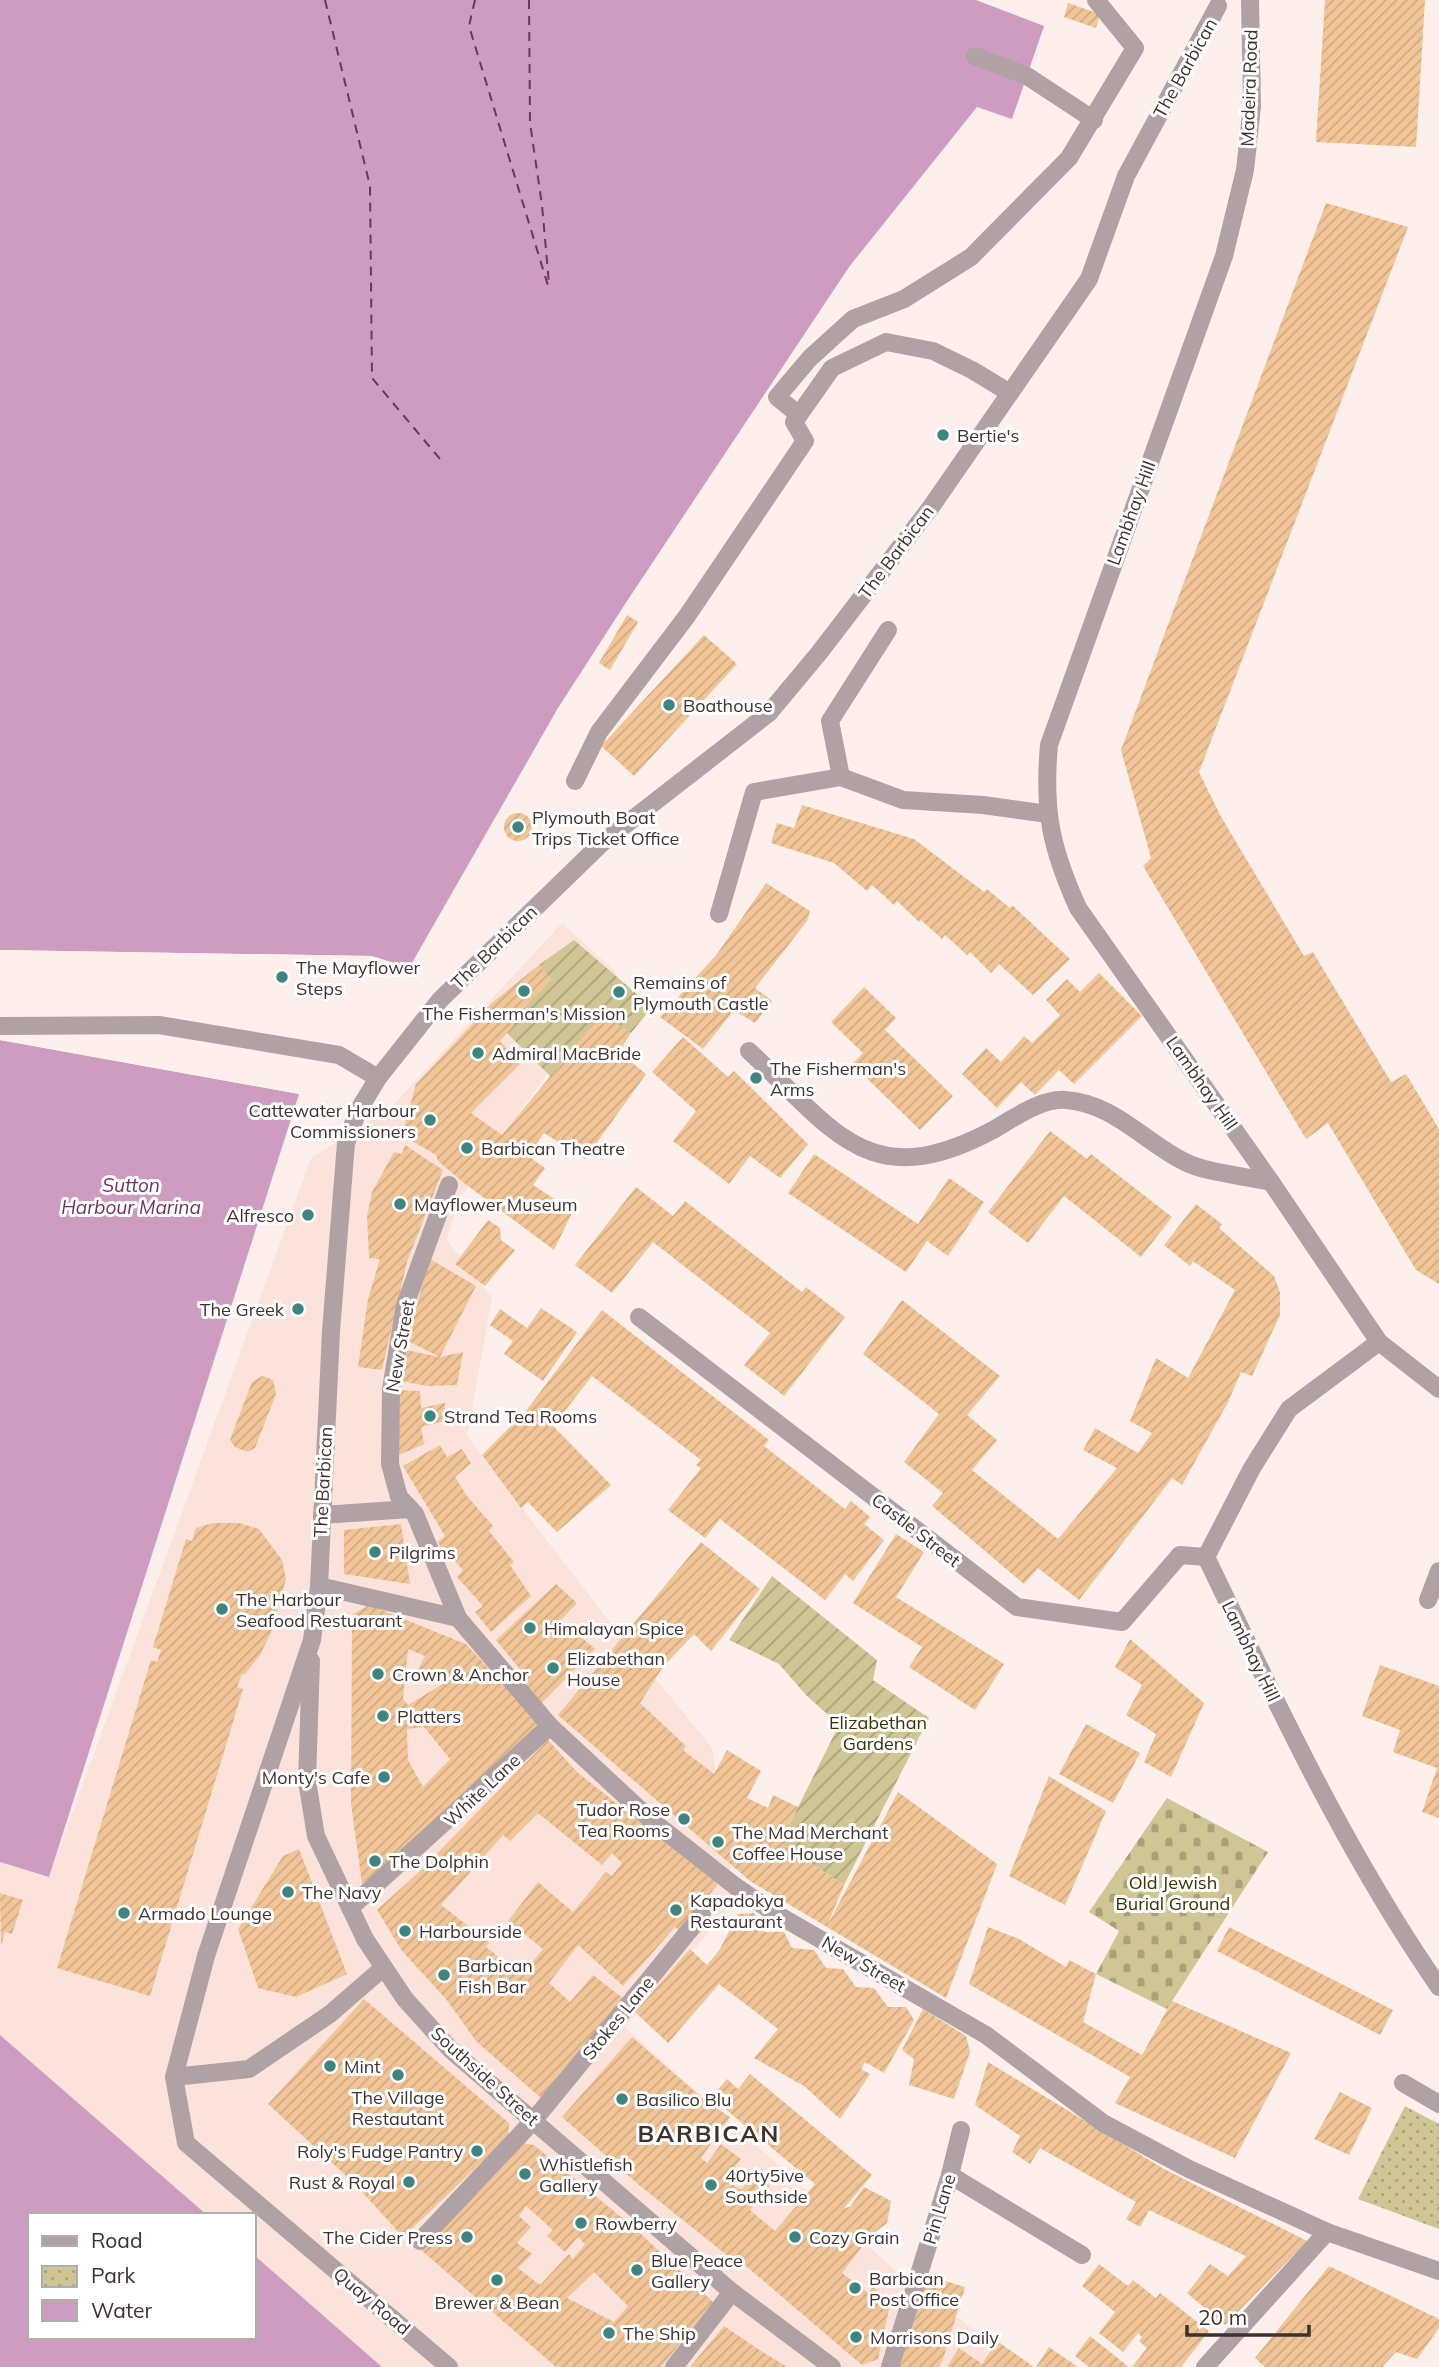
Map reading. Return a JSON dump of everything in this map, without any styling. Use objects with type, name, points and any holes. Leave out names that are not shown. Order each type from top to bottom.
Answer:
[{"type":"street","points":[[575,781],[599,732],[687,616],[805,440],[797,419],[777,397],[810,358],[853,319],[904,299],[971,257],[1069,158],[1135,48],[1096,0]]},
{"type":"street","name":"Madeira Road","points":[[1224,256],[1245,170],[1252,106],[1250,0]]},
{"type":"street","name":"The Barbican","points":[[174,2077],[206,1956],[312,1640],[319,1586],[331,1320],[346,1143],[358,1111],[379,1077],[440,1000],[602,844],[769,713],[931,508],[1089,279],[1126,176],[1219,6]]},
{"type":"street","points":[[975,56],[1027,76],[1094,120]]},
{"type":"street","name":"Lambhay Hill","points":[[1224,256],[1049,745],[1045,785],[1048,814],[1058,862],[1078,908],[1271,1182],[1379,1342],[1439,1390]]},
{"type":"street","points":[[797,419],[832,368],[886,342],[933,351],[1010,393]]},
{"type":"street","points":[[841,777],[830,721],[888,630]]},
{"type":"street","points":[[719,914],[754,792],[841,777],[903,800],[983,805],[1048,814]]},
{"type":"street","points":[[0,1026],[159,1025],[339,1055],[379,1077]]},
{"type":"street","points":[[749,1051],[836,1133],[864,1152],[887,1158],[910,1158],[952,1149],[1035,1107],[1064,1099],[1096,1106],[1185,1163],[1271,1182]]},
{"type":"street","name":"New Street","points":[[449,1185],[405,1305],[391,1389],[390,1464],[399,1497],[410,1509],[458,1618],[550,1726],[650,1821],[773,1912],[986,2035],[1103,2123],[1189,2169],[1327,2232],[1439,2271]]},
{"type":"street","name":"Castle Street","points":[[639,1317],[1017,1607],[1122,1622],[1180,1555],[1206,1557]]},
{"type":"street","points":[[1206,1557],[1252,1468],[1289,1409],[1379,1342]]},
{"type":"street","points":[[322,1515],[410,1509]]},
{"type":"street","name":"Lambhay Hill","points":[[1206,1557],[1281,1712],[1390,1916],[1439,1987]]},
{"type":"street","points":[[1428,1600],[1439,1571]]},
{"type":"street","points":[[319,1586],[458,1618]]},
{"type":"street","name":"Southside Street","points":[[312,1640],[307,1781],[316,1836],[350,1908],[383,1968],[405,1998],[451,2050],[732,2292],[832,2367]]},
{"type":"street","name":"White Lane","points":[[350,1908],[550,1726]]},
{"type":"street","name":"Stokes Lane","points":[[420,2241],[533,2121],[702,1915]]},
{"type":"street","points":[[174,2077],[249,2069],[330,2014],[383,1968]]},
{"type":"street","name":"Quay Road","points":[[174,2077],[186,2143],[449,2367]]},
{"type":"street","points":[[1403,2083],[1439,2104]]},
{"type":"street","name":"Pin Lane","points":[[890,2367],[950,2175],[961,2130]]},
{"type":"street","points":[[950,2175],[1082,2255]]},
{"type":"street","points":[[1205,2367],[1327,2232]]},
{"type":"street","points":[[674,2367],[732,2292]]},
{"type":"shaded area","points":[[562,923],[617,973],[458,1201],[447,1240],[492,1298],[467,1436],[605,1616],[712,1748],[735,1903],[625,2027],[896,2271],[1023,2367],[381,2367],[256,2258],[256,2213],[205,2213],[0,2035],[0,1862],[49,1877],[311,1158],[392,1106]]},
{"type":"green space","points":[[574,940],[652,1007],[631,1033],[602,1014],[551,1077],[507,1033],[514,1025],[511,1021],[551,979],[539,965]]},
{"type":"green space","name":"Elizabethan Gardens","points":[[772,1576],[877,1660],[873,1680],[929,1718],[844,1885],[780,1843],[839,1725],[806,1695],[779,1664],[729,1640]]},
{"type":"green space","name":"Old Jewish Burial Ground","points":[[1167,1798],[1268,1852],[1167,2009],[1096,1974],[1119,1931],[1089,1912]]},
{"type":"green space","points":[[1405,2106],[1439,2124],[1439,2229],[1358,2199]]},
{"type":"water","points":[[0,0],[976,0],[1044,26],[1012,119],[977,107],[849,267],[558,708],[409,968],[372,956],[0,950]]},
{"type":"water","name":"Sutton Harbour Marina","points":[[0,1040],[299,1094],[49,1877],[0,1862]]},
{"type":"water","points":[[0,2035],[205,2213],[28,2213],[28,2339],[256,2339],[256,2257],[382,2367],[0,2367]]},
{"type":"pier","points":[[0,950],[372,956],[409,968],[407,971],[371,959],[0,954]]},
{"type":"pier","points":[[0,1036],[301,1091],[299,1094],[0,1040]]},
{"type":"building","points":[[1325,0],[1425,0],[1416,147],[1316,142]]},
{"type":"building","points":[[1068,3],[1100,14],[1096,28],[1064,17]]},
{"type":"building","points":[[1326,203],[1408,227],[1199,772],[1220,815],[1304,956],[1313,952],[1391,1082],[1406,1074],[1439,1129],[1439,1284],[1416,1270],[1328,1123],[1306,1139],[1143,866],[1151,858],[1121,750]]},
{"type":"building","points":[[627,615],[638,622],[610,670],[599,663]]},
{"type":"building","name":"Boathouse","points":[[704,635],[737,664],[634,776],[601,746]]},
{"type":"building","points":[[802,805],[914,839],[984,892],[987,889],[1010,908],[1012,905],[1070,959],[1033,995],[999,964],[991,973],[970,952],[967,955],[945,935],[942,939],[897,901],[894,905],[872,885],[867,891],[834,863],[771,843],[777,823],[794,828]]},
{"type":"building","name":"Plymouth Boat Trips Ticket Office","points":[[518,813],[528,817],[532,827],[528,837],[518,841],[508,837],[504,827],[508,817]]},
{"type":"building","points":[[766,883],[810,911],[807,921],[755,988],[772,1001],[755,1023],[734,1010],[703,1049],[660,1017],[717,954]]},
{"type":"building","points":[[539,965],[551,979],[511,1021],[514,1025],[500,1041],[520,1064],[471,1113],[502,1135],[602,1013],[631,1033],[619,1052],[646,1074],[585,1159],[544,1133],[528,1156],[545,1168],[533,1185],[573,1211],[554,1250],[464,1183],[438,1161],[436,1155],[402,1135],[416,1084],[493,1002]]},
{"type":"building","points":[[1099,973],[1142,1016],[1074,1084],[1059,1070],[1035,1095],[1021,1082],[997,1108],[962,1074],[986,1048],[1001,1062],[1024,1036],[1032,1043],[1060,1015],[1046,1000],[1067,979],[1080,992]]},
{"type":"building","points":[[864,987],[896,1018],[885,1030],[953,1096],[920,1130],[852,1064],[863,1053],[831,1022]]},
{"type":"building","points":[[683,1037],[728,1077],[734,1071],[808,1144],[780,1178],[750,1156],[729,1184],[673,1141],[696,1111],[652,1072]]},
{"type":"building","points":[[1050,1131],[1087,1159],[1091,1154],[1172,1217],[1141,1257],[1064,1196],[1028,1243],[988,1212]]},
{"type":"building","name":"Mayflower Museum","points":[[405,1145],[443,1170],[407,1262],[382,1370],[358,1367],[368,1299],[380,1259],[369,1258],[367,1216],[372,1192],[394,1152],[402,1154]]},
{"type":"building","points":[[814,1154],[918,1224],[949,1178],[984,1202],[948,1256],[927,1241],[906,1272],[788,1193]]},
{"type":"building","points":[[636,1187],[673,1216],[685,1201],[802,1292],[806,1287],[845,1317],[784,1396],[744,1365],[770,1333],[653,1242],[612,1293],[575,1265]]},
{"type":"building","points":[[1196,1204],[1222,1224],[1219,1228],[1274,1276],[1280,1292],[1280,1315],[1252,1376],[1241,1372],[1228,1402],[1182,1485],[1172,1478],[1079,1600],[1038,1568],[1024,1584],[932,1506],[943,1493],[904,1462],[939,1414],[863,1354],[902,1300],[1000,1376],[967,1415],[997,1440],[972,1470],[1058,1539],[1117,1468],[1083,1450],[1095,1428],[1138,1453],[1152,1433],[1130,1421],[1156,1358],[1188,1378],[1235,1290],[1193,1261],[1190,1266],[1164,1245]]},
{"type":"building","points":[[488,1220],[500,1228],[501,1240],[515,1250],[485,1286],[455,1264]]},
{"type":"building","points":[[430,1259],[476,1286],[440,1357],[406,1340]]},
{"type":"building","points":[[541,1308],[577,1332],[543,1381],[504,1354],[513,1341],[490,1325],[500,1309],[527,1328]]},
{"type":"building","points":[[602,1310],[769,1440],[764,1446],[845,1509],[851,1501],[870,1517],[864,1524],[884,1540],[853,1581],[845,1574],[825,1600],[720,1519],[705,1538],[668,1510],[701,1468],[696,1465],[701,1460],[592,1376],[553,1426],[611,1485],[557,1532],[528,1502],[521,1508],[482,1455],[525,1412]]},
{"type":"building","points":[[401,1349],[440,1357],[463,1352],[457,1385],[428,1386],[396,1380]]},
{"type":"building","points":[[262,1376],[273,1380],[276,1394],[255,1448],[247,1452],[235,1447],[230,1440],[252,1382]]},
{"type":"building","points":[[399,1390],[420,1391],[421,1408],[445,1403],[444,1421],[421,1427],[424,1444],[399,1455]]},
{"type":"building","points":[[440,1445],[447,1457],[462,1449],[471,1463],[455,1477],[467,1496],[493,1526],[489,1531],[514,1562],[510,1565],[531,1596],[491,1632],[475,1612],[483,1606],[457,1577],[463,1570],[437,1542],[445,1536],[403,1466]]},
{"type":"building","points":[[213,1523],[239,1523],[259,1529],[282,1560],[286,1579],[271,1633],[260,1655],[245,1674],[242,1674],[237,1687],[243,1689],[150,1996],[57,1968],[151,1660],[157,1662],[161,1650],[153,1647],[186,1539],[192,1541],[196,1528]]},
{"type":"building","name":"Pilgrims","points":[[401,1524],[410,1584],[344,1574],[344,1530]]},
{"type":"building","points":[[896,1534],[924,1552],[896,1597],[1004,1664],[975,1710],[909,1667],[922,1647],[853,1603]]},
{"type":"building","points":[[701,1542],[760,1589],[711,1651],[694,1634],[663,1667],[640,1703],[686,1746],[683,1750],[714,1774],[727,1750],[761,1771],[747,1798],[768,1808],[773,1795],[798,1807],[780,1843],[844,1885],[827,1926],[898,1792],[997,1864],[946,1998],[750,1881],[558,1715]]},
{"type":"building","points":[[556,1584],[577,1603],[561,1620],[595,1649],[542,1703],[520,1677],[523,1673],[496,1640]]},
{"type":"building","points":[[369,1605],[466,1644],[543,1728],[422,1838],[362,1884],[351,1804],[352,1615]],"holes":[[[408,1649],[425,1656],[418,1670],[451,1679],[408,1705],[403,1699]],[[424,1727],[450,1759],[423,1787],[408,1760],[407,1729]]]},
{"type":"building","points":[[1130,1639],[1204,1703],[1171,1777],[1144,1762],[1156,1734],[1126,1715],[1142,1685],[1115,1667]]},
{"type":"building","points":[[1380,1665],[1439,1686],[1439,1818],[1422,1812],[1437,1768],[1393,1752],[1400,1730],[1362,1716]]},
{"type":"building","points":[[1086,1724],[1140,1753],[1113,1803],[1059,1774]]},
{"type":"building","points":[[548,1740],[577,1772],[718,1884],[681,1931],[675,1927],[623,1986],[578,1945],[549,1983],[570,2002],[593,1975],[624,1999],[542,2099],[476,2041],[446,1999],[402,1951],[377,1910],[420,1871]],"holes":[[[538,1813],[602,1865],[612,1853],[622,1863],[612,1876],[606,1872],[573,1912],[538,1882],[508,1921],[543,1949],[522,1975],[486,1947],[489,1942],[441,1905],[503,1835],[510,1841]]]},
{"type":"building","points":[[1049,1776],[1106,1811],[1065,1905],[1009,1876]]},
{"type":"building","name":"The Navy","points":[[299,1849],[347,1974],[296,1997],[258,1988],[238,1929],[283,1856]]},
{"type":"building","points":[[0,1893],[23,1900],[12,1934],[5,1932],[1,1946]]},
{"type":"building","points":[[754,1913],[765,1932],[784,1932],[792,1948],[814,1950],[826,1968],[843,1969],[856,1987],[874,1988],[888,2007],[906,2007],[914,2020],[884,2073],[865,2062],[861,2069],[870,2074],[840,2119],[804,2086],[754,2058],[778,2029],[719,1984],[668,2043],[635,2012],[690,1949],[707,1965],[720,1949],[738,1914]]},
{"type":"building","points":[[988,1927],[1019,1939],[1066,1967],[1069,1960],[1096,1974],[1083,2022],[1142,2055],[1172,2001],[1291,2053],[1235,2158],[1115,2103],[1130,2077],[969,1984]]},
{"type":"building","points":[[1229,1927],[1393,2010],[1380,2035],[1217,1951]]},
{"type":"building","points":[[364,1999],[509,2123],[508,2137],[403,2237],[354,2183],[268,2104]]},
{"type":"building","points":[[923,2009],[966,2036],[970,2052],[954,2099],[909,2085],[914,2059],[902,2050]]},
{"type":"building","points":[[632,2037],[707,2102],[730,2117],[701,2158],[707,2163],[721,2144],[741,2159],[725,2179],[741,2190],[755,2173],[770,2186],[750,2210],[775,2231],[815,2184],[711,2097],[727,2079],[738,2089],[750,2074],[872,2175],[844,2208],[850,2207],[864,2187],[891,2201],[887,2223],[870,2236],[842,2273],[868,2293],[873,2287],[891,2300],[878,2359],[862,2365],[746,2266],[743,2268],[639,2185],[562,2117]]},
{"type":"building","points":[[988,2062],[1164,2169],[1307,2241],[1225,2325],[1187,2293],[1210,2264],[1228,2276],[1246,2256],[1149,2210],[1140,2227],[1126,2219],[1136,2202],[1040,2148],[1030,2164],[1012,2152],[1020,2136],[975,2105]]},
{"type":"building","points":[[1340,2092],[1372,2108],[1349,2155],[1314,2139]]},
{"type":"building","points":[[522,2143],[534,2145],[639,2232],[713,2302],[661,2367],[556,2367],[421,2250]],"holes":[[[526,2206],[553,2230],[547,2236],[565,2252],[578,2237],[585,2244],[573,2259],[569,2254],[540,2285],[518,2268],[532,2254],[517,2243],[531,2227],[519,2216]],[[594,2272],[628,2306],[614,2322],[567,2298]]]},
{"type":"building","points":[[1099,2264],[1128,2286],[1133,2280],[1156,2298],[1160,2293],[1209,2331],[1181,2367],[1132,2367],[1147,2348],[1139,2341],[1142,2337],[1138,2333],[1123,2352],[1099,2333],[1115,2312],[1082,2286]]},
{"type":"building","points":[[1329,2266],[1439,2319],[1439,2328],[1417,2359],[1396,2352],[1382,2367],[1265,2367],[1255,2358]]},
{"type":"building","points":[[925,2275],[965,2287],[939,2367],[897,2367]]},
{"type":"building","points":[[724,2326],[758,2349],[787,2367],[690,2367]]},
{"type":"building","points":[[1090,2336],[1129,2367],[1089,2367],[1075,2356]]},
{"type":"building","points":[[997,2341],[1034,2367],[947,2367],[959,2348],[982,2364]]},
{"type":"building","points":[[1049,2347],[1078,2367],[1036,2367]]},
{"type":"ferry route","points":[[325,0],[370,186],[372,378],[440,459]]},
{"type":"ferry route","points":[[475,0],[469,26],[549,289]]},
{"type":"ferry route","points":[[529,0],[530,123],[542,205],[549,284]]},
{"type":"place","name":"Bertie's","points":[[943,435]]},
{"type":"place","name":"Boathouse","points":[[669,705]]},
{"type":"place","name":"Plymouth Boat Trips Ticket Office","points":[[518,827]]},
{"type":"place","name":"The Mayflower Steps","points":[[282,977]]},
{"type":"place","name":"The Fisherman's Mission","points":[[524,991]]},
{"type":"place","name":"Remains of Plymouth Castle","points":[[619,992]]},
{"type":"place","name":"Admiral MacBride","points":[[478,1053]]},
{"type":"place","name":"The Fisherman's Arms","points":[[756,1078]]},
{"type":"place","name":"Cattewater Harbour Commissioners","points":[[430,1120]]},
{"type":"place","name":"Barbican Theatre","points":[[467,1148]]},
{"type":"place","name":"Mayflower Museum","points":[[400,1204]]},
{"type":"place","name":"Alfresco","points":[[308,1215]]},
{"type":"place","name":"The Greek","points":[[298,1309]]},
{"type":"place","name":"Strand Tea Rooms","points":[[430,1416]]},
{"type":"place","name":"Pilgrims","points":[[375,1552]]},
{"type":"place","name":"The Harbour Seafood Restuarant","points":[[222,1609]]},
{"type":"place","name":"Himalayan Spice","points":[[530,1628]]},
{"type":"place","name":"Elizabethan House","points":[[553,1668]]},
{"type":"place","name":"Crown & Anchor","points":[[378,1674]]},
{"type":"place","name":"Platters","points":[[383,1716]]},
{"type":"place","name":"Monty's Cafe","points":[[384,1777]]},
{"type":"place","name":"Tudor Rose Tea Rooms","points":[[684,1819]]},
{"type":"place","name":"The Mad Merchant Coffee House","points":[[718,1842]]},
{"type":"place","name":"The Dolphin","points":[[375,1861]]},
{"type":"place","name":"The Navy","points":[[288,1892]]},
{"type":"place","name":"Kapadokya Restaurant","points":[[676,1910]]},
{"type":"place","name":"Armado Lounge","points":[[124,1913]]},
{"type":"place","name":"Harbourside","points":[[405,1931]]},
{"type":"place","name":"Barbican Fish Bar","points":[[444,1975]]},
{"type":"place","name":"Mint","points":[[330,2066]]},
{"type":"place","name":"The Village Restautant","points":[[398,2075]]},
{"type":"place","name":"Basilico Blu","points":[[622,2099]]},
{"type":"place","name":"Roly's Fudge Pantry","points":[[477,2151]]},
{"type":"place","name":"Whistlefish Gallery","points":[[525,2174]]},
{"type":"place","name":"Rust & Royal","points":[[409,2182]]},
{"type":"place","name":"40rty5ive Southside","points":[[711,2185]]},
{"type":"place","name":"Rowberry","points":[[581,2223]]},
{"type":"place","name":"The Cider Press","points":[[467,2237]]},
{"type":"place","name":"Cozy Grain","points":[[795,2237]]},
{"type":"place","name":"Blue Peace Gallery","points":[[637,2270]]},
{"type":"place","name":"Brewer & Bean","points":[[497,2280]]},
{"type":"place","name":"Barbican Post Office","points":[[855,2288]]},
{"type":"place","name":"The Ship","points":[[609,2333]]},
{"type":"place","name":"Morrisons Daily","points":[[856,2337]]},
{"type":"district","name":"BARBICAN","points":[[709,2133]]}]
